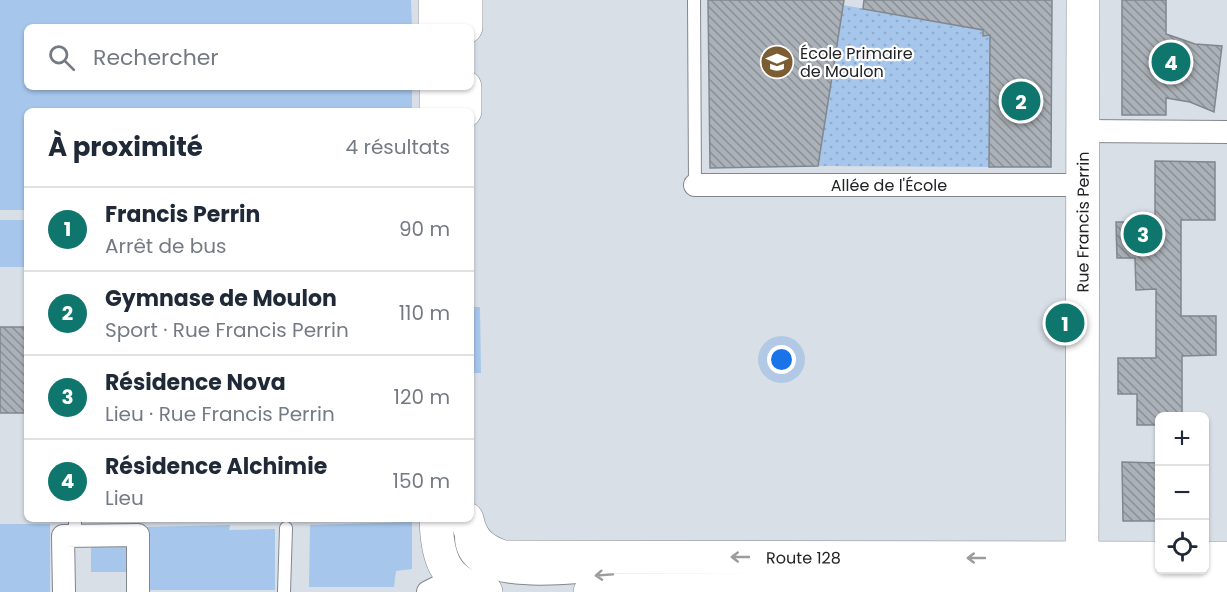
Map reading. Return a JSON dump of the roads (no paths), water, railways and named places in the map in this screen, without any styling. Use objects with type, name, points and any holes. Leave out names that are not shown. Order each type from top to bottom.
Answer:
[{"type":"main road","points":[[435,0],[435,24]]},
{"type":"main road","points":[[466,0],[466,24]]},
{"type":"main road","name":"Rue Francis Perrin","points":[[1076,584],[1083,185],[1083,0]]},
{"type":"main road","points":[[435,90],[436,108]]},
{"type":"main road","points":[[465,90],[465,108]]},
{"type":"main road","points":[[436,522],[442,562],[451,583],[486,592]]},
{"type":"main road","name":"Route 128","points":[[467,522],[469,532],[478,544],[502,557],[659,558],[1076,584],[1227,590]]},
{"type":"main road","points":[[1209,558],[1227,558]]},
{"type":"main road","name":"Route 128","points":[[610,579],[609,590],[1076,584],[1155,560]]},
{"type":"street","points":[[1082,131],[1227,132]]},
{"type":"street","name":"Allée de l'École","points":[[695,185],[1083,185]]},
{"type":"street","points":[[64,592],[63,536],[75,527],[138,535],[138,592]]},
{"type":"lane","points":[[694,0],[695,185]]},
{"type":"lane","points":[[451,583],[463,554],[461,546],[465,522]]},
{"type":"lane","points":[[284,592],[286,528]]},
{"type":"lane","points":[[451,583],[489,574],[507,578],[610,579],[659,558]]},
{"type":"place","name":"École Primaire de Moulon","points":[[777,62]]},
{"type":"place","name":"Résidence Alchimie","points":[[1171,62]]},
{"type":"place","name":"Gymnase de Moulon","points":[[1021,101]]},
{"type":"place","name":"Résidence Nova","points":[[1143,234]]},
{"type":"place","name":"Francis Perrin","points":[[1065,323]]}]
